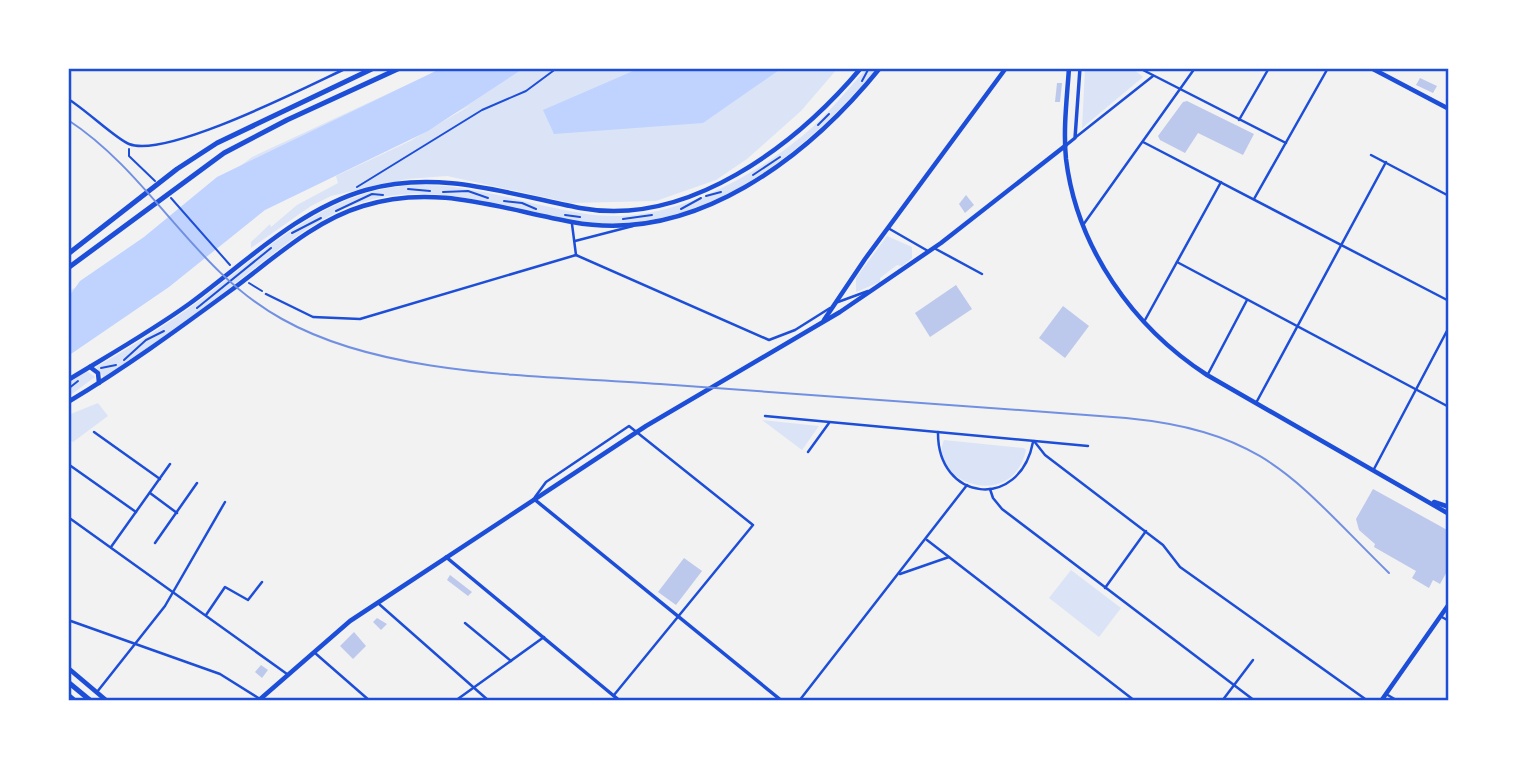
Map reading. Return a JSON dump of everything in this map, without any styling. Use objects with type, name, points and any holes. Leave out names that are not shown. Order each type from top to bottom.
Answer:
[{"type":"highway","points":[[68,254],[177,169],[246,128],[374,68]]},
{"type":"highway","points":[[68,268],[185,179],[256,135],[400,68]]},
{"type":"highway","points":[[68,682],[91,701]]},
{"type":"highway","points":[[68,695],[75,701]]},
{"type":"main road","points":[[68,380],[93,368],[190,303],[261,250],[331,203],[364,190],[405,182],[476,186],[604,211],[638,209],[678,199],[733,176],[787,142],[822,112],[861,68]]},
{"type":"main road","points":[[68,402],[99,384],[199,310],[340,214],[372,203],[405,197],[434,196],[478,200],[572,222],[609,226],[643,223],[718,200],[776,168],[829,125],[880,68]]},
{"type":"main road","points":[[821,323],[840,301],[888,228],[1006,68]]},
{"type":"main road","points":[[1069,68],[1065,145],[1068,171],[1083,225],[1101,263],[1143,323],[1207,375],[1449,514]]},
{"type":"main road","points":[[1371,68],[1449,109]]},
{"type":"main road","points":[[259,700],[312,651],[377,603],[671,410],[852,304],[931,249],[1065,145]]},
{"type":"main road","points":[[848,286],[847,298],[852,304]]},
{"type":"main road","points":[[93,368],[99,384]]},
{"type":"main road","points":[[1426,500],[1449,507]]},
{"type":"main road","points":[[1381,701],[1449,604]]},
{"type":"main road","points":[[68,668],[107,701]]},
{"type":"street","points":[[68,99],[129,145],[170,141],[211,130],[347,68]]},
{"type":"street","points":[[1075,138],[1080,68]]},
{"type":"street","points":[[1139,68],[1286,143]]},
{"type":"street","points":[[1083,225],[1195,68]]},
{"type":"street","points":[[1239,120],[1269,68]]},
{"type":"street","points":[[1254,199],[1328,68]]},
{"type":"street","points":[[1065,145],[1153,76]]},
{"type":"street","points":[[1143,142],[1449,301]]},
{"type":"street","points":[[1371,155],[1449,196]]},
{"type":"street","points":[[1256,403],[1386,162]]},
{"type":"street","points":[[1143,323],[1221,182]]},
{"type":"street","points":[[572,222],[576,255]]},
{"type":"street","points":[[575,241],[643,223]]},
{"type":"street","points":[[888,228],[982,274]]},
{"type":"street","points":[[266,294],[313,317],[360,319],[576,255],[769,340],[795,330],[840,301],[873,290]]},
{"type":"street","points":[[1177,262],[1449,407]]},
{"type":"street","points":[[1207,375],[1247,300]]},
{"type":"street","points":[[1374,469],[1449,327]]},
{"type":"street","points":[[765,416],[1088,446]]},
{"type":"street","points":[[808,452],[830,422]]},
{"type":"street","points":[[614,695],[677,617],[753,525],[629,426],[622,428],[546,482],[534,499],[677,617],[782,701]]},
{"type":"street","points":[[94,432],[160,479]]},
{"type":"street","points":[[938,432],[939,452],[945,467],[967,485],[990,489],[1003,486],[1020,474],[1030,456],[1034,441]]},
{"type":"street","points":[[1034,441],[1045,455],[1163,545],[1183,570],[1368,701]]},
{"type":"street","points":[[68,464],[136,512]]},
{"type":"street","points":[[111,547],[170,464]]},
{"type":"street","points":[[155,543],[198,483]]},
{"type":"street","points":[[799,701],[967,485]]},
{"type":"street","points":[[990,489],[998,505],[1255,701]]},
{"type":"street","points":[[149,493],[177,513]]},
{"type":"street","points":[[97,692],[173,592],[225,502]]},
{"type":"street","points":[[68,517],[287,674]]},
{"type":"street","points":[[1105,588],[1146,531]]},
{"type":"street","points":[[926,539],[1135,701]]},
{"type":"street","points":[[446,557],[620,701]]},
{"type":"street","points":[[898,575],[949,557]]},
{"type":"street","points":[[205,615],[225,587],[248,600],[262,582]]},
{"type":"street","points":[[377,603],[489,701]]},
{"type":"street","points":[[1440,616],[1449,621]]},
{"type":"street","points":[[68,620],[220,674],[259,700]]},
{"type":"street","points":[[466,623],[511,661]]},
{"type":"street","points":[[455,701],[544,637]]},
{"type":"street","points":[[312,651],[370,701]]},
{"type":"street","points":[[1222,701],[1253,660]]},
{"type":"street","points":[[1386,694],[1398,701]]},
{"type":"path","points":[[353,189],[482,110],[526,90],[557,68]]},
{"type":"path","points":[[861,82],[869,68]]},
{"type":"path","points":[[816,129],[837,108]]},
{"type":"path","points":[[129,145],[129,156],[157,183]]},
{"type":"path","points":[[750,178],[785,155]]},
{"type":"path","points":[[400,189],[468,191],[495,200],[522,203],[544,212]]},
{"type":"path","points":[[165,191],[231,266]]},
{"type":"path","points":[[679,209],[704,196],[722,192]]},
{"type":"path","points":[[288,235],[364,197],[386,195]]},
{"type":"path","points":[[561,215],[584,218]]},
{"type":"path","points":[[615,222],[657,215]]},
{"type":"path","points":[[192,313],[267,254],[272,247]]},
{"type":"path","points":[[237,272],[266,294]]},
{"type":"path","points":[[68,389],[93,368],[115,365],[146,340],[173,328]]},
{"type":"shaded area","points":[[443,68],[838,68],[801,111],[747,159],[716,180],[656,201],[571,203],[447,176],[407,179],[331,196],[311,206],[251,248],[251,242],[270,224],[271,227],[297,205],[338,183],[336,176],[410,141],[471,105],[263,208],[68,352],[68,292],[110,266],[252,157]]},
{"type":"shaded area","points":[[867,68],[877,68],[816,132],[744,185],[705,204],[664,217],[620,223],[575,221],[445,195],[393,195],[366,201],[312,226],[104,378],[96,367],[203,298],[287,233],[333,206],[357,196],[383,189],[424,185],[465,188],[601,216],[643,214],[668,208],[716,191],[782,152],[819,121]]},
{"type":"shaded area","points":[[1085,68],[1132,68],[1143,77],[1082,128]]},
{"type":"shaded area","points":[[887,236],[912,247],[912,258],[902,266],[897,265],[880,278],[880,282],[856,292],[856,278]]},
{"type":"shaded area","points":[[87,371],[95,377],[68,397],[68,382]]},
{"type":"shaded area","points":[[98,403],[108,416],[73,442],[68,439],[68,415]]},
{"type":"shaded area","points":[[762,420],[819,426],[802,450]]},
{"type":"shaded area","points":[[944,440],[1026,450],[1018,470],[1005,481],[989,486],[958,478],[947,467],[942,455]]},
{"type":"shaded area","points":[[1071,570],[1121,608],[1099,637],[1049,598]]},
{"type":"water","points":[[442,68],[524,68],[428,131],[265,210],[169,287],[68,356],[68,298],[80,281],[144,237],[217,177]]},
{"type":"water","points":[[640,68],[782,68],[703,123],[554,134],[543,110]]},
{"type":"building","points":[[1420,78],[1437,86],[1433,93],[1416,85]]},
{"type":"building","points":[[1057,83],[1062,83],[1060,102],[1055,102]]},
{"type":"building","points":[[1187,101],[1254,134],[1243,155],[1198,133],[1185,153],[1160,140],[1158,136],[1183,102]]},
{"type":"building","points":[[966,195],[974,205],[965,213],[959,204]]},
{"type":"building","points":[[956,285],[972,309],[930,337],[915,313]]},
{"type":"building","points":[[1063,306],[1089,326],[1065,358],[1039,338]]},
{"type":"building","points":[[1373,489],[1449,531],[1449,568],[1440,584],[1433,580],[1429,588],[1412,578],[1416,571],[1374,547],[1375,544],[1359,530],[1356,519]]},
{"type":"building","points":[[684,558],[702,571],[676,605],[658,592]]},
{"type":"building","points":[[450,575],[472,592],[468,596],[447,580]]},
{"type":"building","points":[[377,618],[387,624],[381,630],[373,622]]},
{"type":"building","points":[[354,632],[366,646],[353,659],[340,646]]},
{"type":"building","points":[[261,665],[268,670],[262,678],[255,672]]},
{"type":"railway","points":[[68,120],[124,167],[223,275],[251,299],[282,319],[324,338],[369,353],[466,370],[1126,418],[1174,425],[1214,435],[1247,449],[1275,466],[1302,487],[1389,573]]}]
